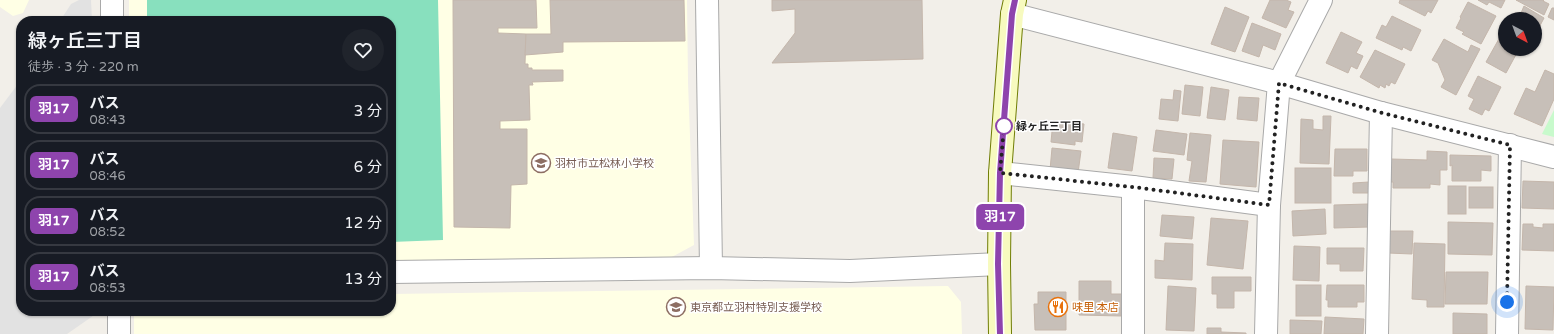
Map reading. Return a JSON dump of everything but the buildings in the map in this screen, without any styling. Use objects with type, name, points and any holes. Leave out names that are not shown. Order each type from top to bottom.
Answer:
[{"type":"street","points":[[112,0],[112,16]]},
{"type":"street","points":[[707,0],[711,268]]},
{"type":"street","points":[[1266,334],[1269,205],[1279,83],[1320,0]]},
{"type":"street","points":[[1000,334],[998,264],[1000,173],[1014,7],[1382,113],[1554,157]]},
{"type":"street","points":[[1376,334],[1382,113]]},
{"type":"street","points":[[1507,334],[1510,145]]},
{"type":"street","points":[[1000,173],[1133,187],[1269,205]]},
{"type":"street","points":[[1133,187],[1133,334]]},
{"type":"street","points":[[396,272],[711,268],[850,271],[998,264]]},
{"type":"street","points":[[119,316],[119,334]]},
{"type":"shaded area","points":[[0,0],[29,0],[23,13],[13,16],[0,7]]},
{"type":"shaded area","points":[[79,0],[91,0],[92,16],[63,16],[71,4]]},
{"type":"shaded area","name":"羽村市立松林小学校","points":[[129,0],[687,0],[688,82],[694,245],[670,258],[396,263],[396,16],[129,16]]},
{"type":"shaded area","points":[[16,87],[16,316],[93,316],[67,334],[0,334],[0,108]]},
{"type":"shaded area","name":"東京都立羽村特別支援学校","points":[[948,286],[961,302],[962,334],[134,334],[134,316],[396,316],[396,294]]},
{"type":"green space","points":[[147,0],[438,0],[443,240],[396,242],[396,16],[147,16]]},
{"type":"green space","points":[[1554,110],[1554,137],[1542,134]]},
{"type":"bus line","name":"羽17","points":[[1000,334],[998,264],[1000,173],[1012,14],[1015,0]]},
{"type":"place","name":"緑ヶ丘三丁目","points":[[1004,126]]},
{"type":"place","name":"羽村市立松林小学校","points":[[541,163]]},
{"type":"place","name":"東京都立羽村特別支援学校","points":[[676,307]]},
{"type":"place","name":"味里 本店","points":[[1058,307]]},
{"type":"route","points":[[1004,126],[1000,173],[1133,187],[1269,205],[1279,83],[1382,113],[1510,145],[1507,302]]}]
